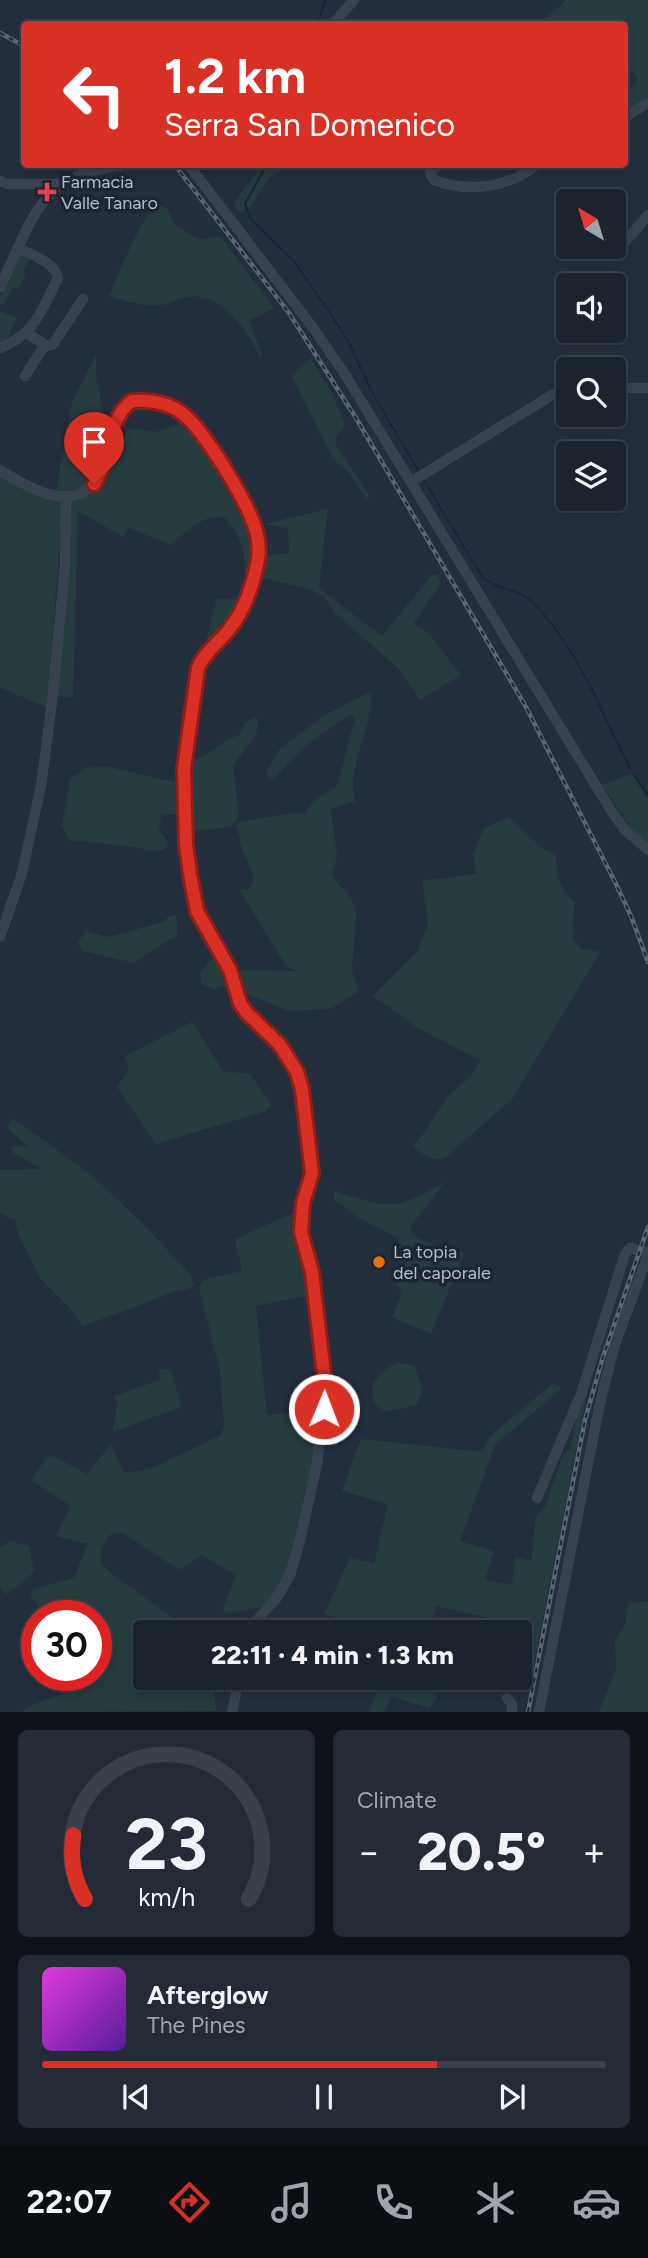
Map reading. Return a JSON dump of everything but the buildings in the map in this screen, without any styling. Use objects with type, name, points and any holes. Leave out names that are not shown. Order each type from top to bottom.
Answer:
[{"type":"street","points":[[336,21],[354,0]]},
{"type":"street","points":[[628,115],[648,103]]},
{"type":"street","points":[[0,287],[37,209],[63,184],[89,171],[110,168]]},
{"type":"street","points":[[191,168],[331,352],[612,812],[625,830],[648,850]]},
{"type":"street","points":[[434,168],[430,173],[434,180],[468,188],[498,184],[530,168]]},
{"type":"street","points":[[0,181],[7,184],[63,184]]},
{"type":"street","points":[[626,241],[648,215]]},
{"type":"street","points":[[0,348],[27,333],[58,275],[51,266],[18,248]]},
{"type":"street","points":[[27,333],[45,345],[50,345],[56,341],[83,299]]},
{"type":"street","points":[[25,376],[45,345]]},
{"type":"street","points":[[626,388],[648,388]]},
{"type":"street","points":[[411,482],[556,394]]},
{"type":"street","points":[[0,470],[38,490],[66,498],[84,492],[98,477],[122,409],[132,401],[154,401],[177,410],[192,422],[230,479],[257,532],[256,571],[245,605],[239,617],[198,668],[184,768],[186,845],[197,911],[230,970],[240,1003],[280,1045],[297,1072],[302,1089],[312,1173],[303,1203],[301,1232],[310,1263],[324,1374],[324,1409],[317,1464],[300,1541],[286,1584],[257,1620]]},
{"type":"street","points":[[0,937],[22,873],[41,786],[65,565],[66,498]]},
{"type":"street","points":[[537,1498],[581,1394],[625,1254],[630,1248],[648,1254],[624,1319],[600,1402],[539,1712]]},
{"type":"street","points":[[232,1712],[237,1690]]},
{"type":"street","points":[[507,1698],[512,1704],[512,1712]]},
{"type":"green space","points":[[566,0],[648,0],[648,103],[628,115],[628,91],[638,80],[628,66],[628,21],[545,19]]},
{"type":"green space","points":[[258,168],[292,168],[272,176],[248,209],[238,211],[234,205],[236,199]]},
{"type":"green space","points":[[160,205],[168,209],[173,223],[198,239],[221,237],[274,308],[249,321],[261,352],[261,359],[242,326],[223,307],[212,301],[187,297],[165,304],[149,305],[128,302],[109,295],[138,232],[153,210]]},
{"type":"green space","points":[[22,255],[30,259],[23,273],[26,275],[18,289],[13,288],[2,306],[0,297]]},
{"type":"green space","points":[[0,311],[17,318],[7,339],[0,342]]},
{"type":"green space","points":[[96,355],[96,377],[108,432],[101,461],[88,483],[76,493],[56,492],[72,402]]},
{"type":"green space","points":[[311,359],[332,393],[345,425],[335,438],[336,445],[369,495],[367,499],[349,472],[333,459],[291,375]]},
{"type":"green space","points":[[188,421],[235,492],[255,535],[254,573],[235,617],[203,653],[217,598],[238,600],[244,584],[245,565],[241,546],[235,530],[224,517],[201,521],[171,545],[129,528],[123,537],[80,512],[73,698],[55,696],[68,500],[81,498],[91,491],[108,462],[122,449],[126,431],[132,428],[155,432]]},
{"type":"green space","points":[[0,473],[63,500],[47,707],[0,688]]},
{"type":"green space","points":[[328,509],[319,587],[321,590],[382,636],[432,575],[438,575],[441,583],[414,623],[431,636],[461,675],[420,700],[398,668],[334,612],[324,596],[305,588],[258,577],[262,556],[289,553],[288,528],[264,524]]},
{"type":"green space","points":[[371,691],[371,705],[354,773],[355,801],[331,809],[337,856],[332,873],[352,899],[356,916],[352,971],[359,991],[331,1009],[289,1011],[244,993],[236,982],[240,970],[297,971],[286,966],[240,890],[248,890],[253,884],[253,875],[242,849],[236,824],[291,813],[304,814],[314,801],[337,786],[355,718],[351,715],[310,743],[274,779],[270,779],[266,772],[279,750],[325,715]]},
{"type":"green space","points":[[254,717],[258,720],[257,733],[233,765],[239,817],[232,826],[190,832],[186,767],[189,760],[203,756],[239,735],[245,723]]},
{"type":"green space","points":[[104,766],[183,784],[183,815],[162,814],[159,831],[166,839],[168,847],[144,851],[143,848],[69,840],[62,826],[70,779],[85,768]]},
{"type":"green space","points":[[631,774],[648,799],[648,845],[631,828],[602,785]]},
{"type":"green space","points":[[509,817],[543,849],[556,854],[560,881],[565,892],[575,902],[574,941],[582,949],[600,952],[513,1098],[445,1158],[432,1159],[413,1146],[449,1096],[474,1072],[480,1060],[419,1029],[372,997],[418,951],[428,924],[422,881],[476,874],[473,854],[484,828]]},
{"type":"green space","points":[[176,915],[178,934],[134,963],[83,951],[78,942],[86,931],[108,937],[164,922],[168,917]]},
{"type":"green space","points":[[218,952],[232,984],[214,989],[202,984],[200,972]]},
{"type":"green space","points":[[192,1022],[223,1071],[250,1074],[272,1106],[266,1111],[156,1144],[117,1087],[129,1070],[125,1056]]},
{"type":"green space","points":[[13,1118],[95,1178],[191,1275],[194,1286],[82,1326],[71,1309],[40,1278],[19,1236],[15,1220],[0,1213],[0,1170],[43,1169],[14,1154],[10,1146],[28,1147],[7,1127]]},
{"type":"green space","points":[[444,1183],[411,1226],[411,1231],[422,1239],[464,1253],[431,1334],[392,1317],[402,1292],[396,1284],[402,1246],[397,1237],[360,1219],[334,1199],[334,1191],[380,1204],[391,1204],[413,1199]]},
{"type":"green space","points":[[300,1210],[311,1295],[256,1306],[267,1415],[324,1409],[317,1464],[290,1575],[270,1606],[227,1613],[223,1610],[236,1575],[201,1555],[179,1570],[123,1533],[112,1534],[105,1541],[101,1563],[176,1620],[133,1620],[133,1690],[213,1690],[217,1711],[22,1712],[30,1706],[69,1691],[112,1691],[112,1600],[34,1600],[30,1595],[34,1589],[74,1578],[88,1544],[56,1535],[71,1506],[34,1482],[32,1477],[48,1457],[53,1456],[87,1474],[111,1444],[123,1471],[129,1473],[154,1467],[221,1435],[224,1426],[220,1370],[199,1288],[203,1280],[242,1271],[235,1239]]},
{"type":"green space","points":[[397,1362],[414,1366],[423,1389],[417,1405],[386,1412],[374,1404],[372,1385],[381,1373]]},
{"type":"green space","points":[[162,1368],[172,1372],[181,1407],[113,1432],[117,1405],[114,1396],[160,1380],[159,1371]]},
{"type":"green space","points":[[552,1384],[560,1386],[560,1390],[495,1445],[460,1541],[494,1551],[485,1580],[512,1585],[515,1557],[531,1561],[536,1516],[545,1507],[563,1455],[570,1450],[577,1414],[589,1384],[534,1663],[532,1620],[495,1620],[436,1606],[433,1617],[438,1620],[343,1620],[324,1614],[350,1558],[374,1563],[388,1504],[342,1491],[361,1439],[483,1452],[489,1437]]},
{"type":"green space","points":[[10,1541],[29,1546],[34,1571],[6,1594],[0,1588],[0,1547]]},
{"type":"green space","points":[[648,1601],[648,1712],[599,1712],[616,1669],[615,1641],[626,1623],[629,1604]]},
{"type":"green space","points":[[377,1690],[435,1690],[437,1698],[429,1708],[391,1697],[384,1712],[369,1712]]},
{"type":"waterway","points":[[319,21],[325,0]]},
{"type":"waterway","points":[[265,168],[245,204],[251,219],[294,261],[334,319],[349,343],[373,394],[419,472]]},
{"type":"waterway","points":[[423,479],[483,578],[531,601],[565,643],[586,678],[630,769]]},
{"type":"waterway","points":[[634,775],[648,795]]},
{"type":"railway","points":[[0,33],[21,44]]},
{"type":"railway","points":[[177,168],[289,313],[356,418],[526,707],[615,882],[648,962]]},
{"type":"railway","points":[[528,1712],[585,1420],[603,1357],[648,1227]]},
{"type":"place","name":"Farmacia Valle Tanaro","points":[[47,192]]},
{"type":"place","name":"La topia del caporale","points":[[379,1262]]},
{"type":"route","points":[[94,484],[122,409],[132,401],[154,401],[177,410],[192,422],[230,479],[257,532],[256,571],[245,605],[239,617],[198,668],[184,768],[186,845],[197,911],[230,970],[240,1003],[291,1060],[302,1089],[312,1173],[301,1213],[301,1232],[312,1272],[324,1374],[324,1409]]}]
